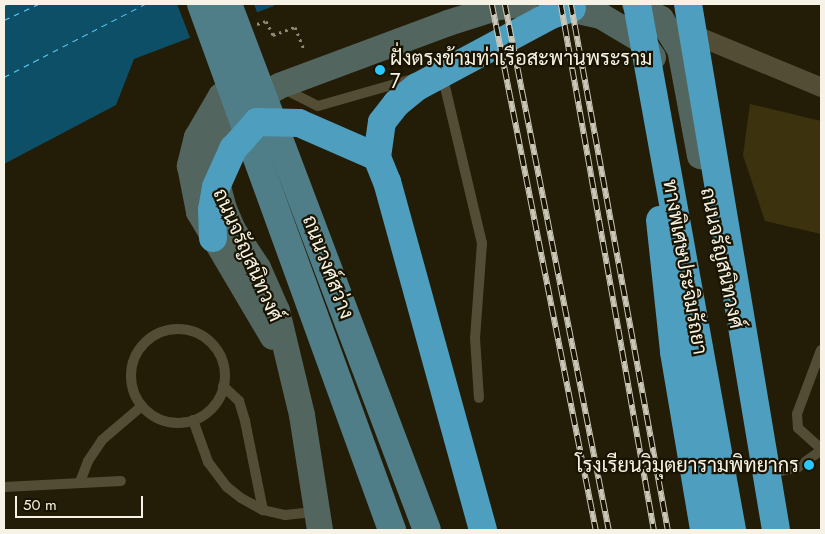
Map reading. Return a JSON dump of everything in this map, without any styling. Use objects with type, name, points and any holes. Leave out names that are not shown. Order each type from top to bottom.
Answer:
[{"type":"highway","name":"ทางพิเศษประจิมรัถยา","points":[[636,4],[732,530]]},
{"type":"highway","points":[[688,4],[777,530]]},
{"type":"highway","points":[[483,530],[387,182],[377,157],[382,122],[397,103],[442,73],[572,8]]},
{"type":"highway","points":[[654,98],[653,155],[674,352],[704,530]]},
{"type":"highway","points":[[213,238],[212,210],[216,187],[233,149],[257,122],[299,123],[377,157]]},
{"type":"main road","name":"ถนนวงศ์สว่าง","points":[[201,4],[392,530]]},
{"type":"main road","name":"ถนนวงศ์สว่าง","points":[[228,4],[427,530]]},
{"type":"main road","name":"ถนนจรัญสนิทวงศ์","points":[[284,354],[213,238],[197,206],[190,166],[197,137],[220,96],[262,76],[462,4]]},
{"type":"main road","name":"ถนนจรัญสนิทวงศ์","points":[[319,521],[302,416],[284,354],[277,311],[258,268],[233,230],[216,187],[213,168],[216,148],[226,128],[245,106],[279,86],[448,23],[499,7],[525,4]]},
{"type":"main road","name":"ถนนจรัญสนิทวงศ์","points":[[542,4],[572,8],[601,16],[642,40],[655,60],[678,158],[724,460],[732,530]]},
{"type":"main road","name":"ถนนจรัญสนิทวงศ์","points":[[636,4],[664,22],[680,49],[734,314],[762,476],[777,530]]},
{"type":"street","points":[[664,22],[821,87]]},
{"type":"lane","points":[[279,86],[301,100],[318,106],[345,100],[400,81],[442,73],[482,243],[475,338],[479,398]]},
{"type":"lane","points":[[167,330],[190,330],[211,342],[223,363],[223,386],[212,407],[192,420],[165,421],[142,406],[131,381],[134,360],[144,343],[167,330]]},
{"type":"lane","points":[[762,476],[798,467],[821,450],[798,428],[797,414],[821,350]]},
{"type":"lane","points":[[223,386],[239,401],[245,421],[263,510]]},
{"type":"lane","points":[[80,482],[88,461],[102,440],[142,406]]},
{"type":"lane","points":[[192,420],[215,474],[241,498],[263,510],[319,521]]},
{"type":"lane","points":[[4,487],[121,481]]},
{"type":"path","points":[[266,21],[273,35],[295,27],[304,49]]},
{"type":"water","points":[[4,4],[274,4],[274,6],[134,59],[116,105],[4,164]]},
{"type":"pier","points":[[177,4],[254,4],[258,15],[191,40]]},
{"type":"building","points":[[750,104],[821,121],[821,234],[765,221],[743,155]]},
{"type":"ferry route","points":[[4,20],[39,4]]},
{"type":"ferry route","points":[[4,77],[145,4]]},
{"type":"railway","points":[[492,4],[596,530]]},
{"type":"railway","points":[[505,4],[609,530]]},
{"type":"railway","points":[[561,4],[654,530]]},
{"type":"railway","points":[[571,4],[668,530]]},
{"type":"place","name":"ฝั่งตรงข้ามท่าเรือสะพานพระราม 7","points":[[380,70]]},
{"type":"place","name":"โรงเรียนวิมุตยารามพิทยากร","points":[[809,465]]}]
